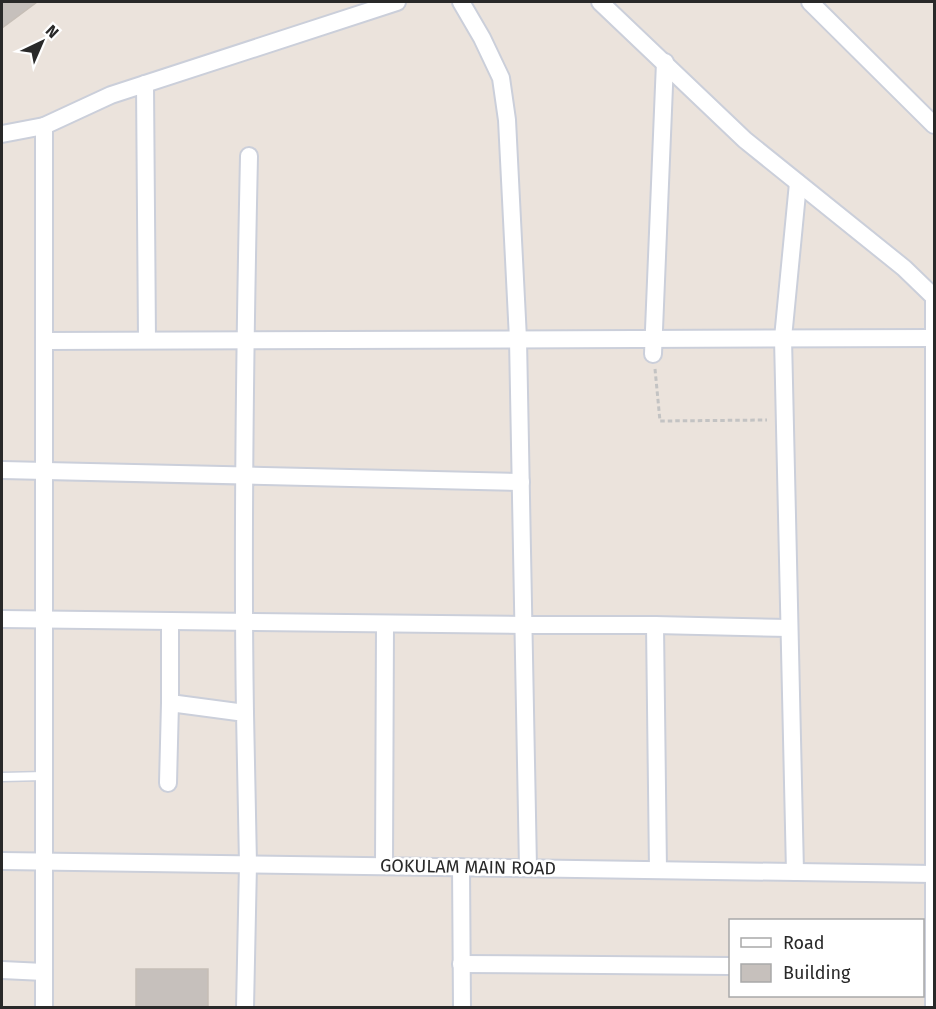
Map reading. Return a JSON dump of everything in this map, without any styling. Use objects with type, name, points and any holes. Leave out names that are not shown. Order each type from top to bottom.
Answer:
[{"type":"street","points":[[2,134],[44,126],[111,95],[397,2]]},
{"type":"street","points":[[461,2],[482,38],[501,78],[507,120],[518,339],[528,868]]},
{"type":"street","points":[[600,2],[744,140],[904,268],[934,295],[934,1008]]},
{"type":"street","points":[[810,2],[934,125]]},
{"type":"street","points":[[653,347],[665,62]]},
{"type":"street","points":[[145,84],[147,340]]},
{"type":"street","points":[[44,126],[44,1008]]},
{"type":"street","points":[[245,1008],[248,864],[243,622],[249,156]]},
{"type":"street","points":[[795,872],[789,628],[780,420],[783,338],[798,183]]},
{"type":"street","points":[[44,341],[518,339],[653,347],[783,338],[934,338]]},
{"type":"street","points":[[2,470],[521,482]]},
{"type":"street","points":[[2,620],[789,628]]},
{"type":"street","points":[[168,783],[170,621]]},
{"type":"street","points":[[384,866],[385,624]]},
{"type":"street","points":[[656,625],[658,870]]},
{"type":"street","points":[[170,704],[245,713]]},
{"type":"street","name":"GOKULAM MAIN ROAD","points":[[2,861],[934,874]]},
{"type":"street","points":[[461,867],[462,1008]]},
{"type":"street","points":[[461,964],[729,966]]},
{"type":"street","points":[[2,970],[44,972]]},
{"type":"lane","points":[[2,777],[44,776]]},
{"type":"path","points":[[653,347],[660,421],[780,420]]},
{"type":"building","points":[[2,2],[37,2],[2,28]]},
{"type":"building","points":[[136,969],[208,969],[208,1008],[136,1008]]}]
